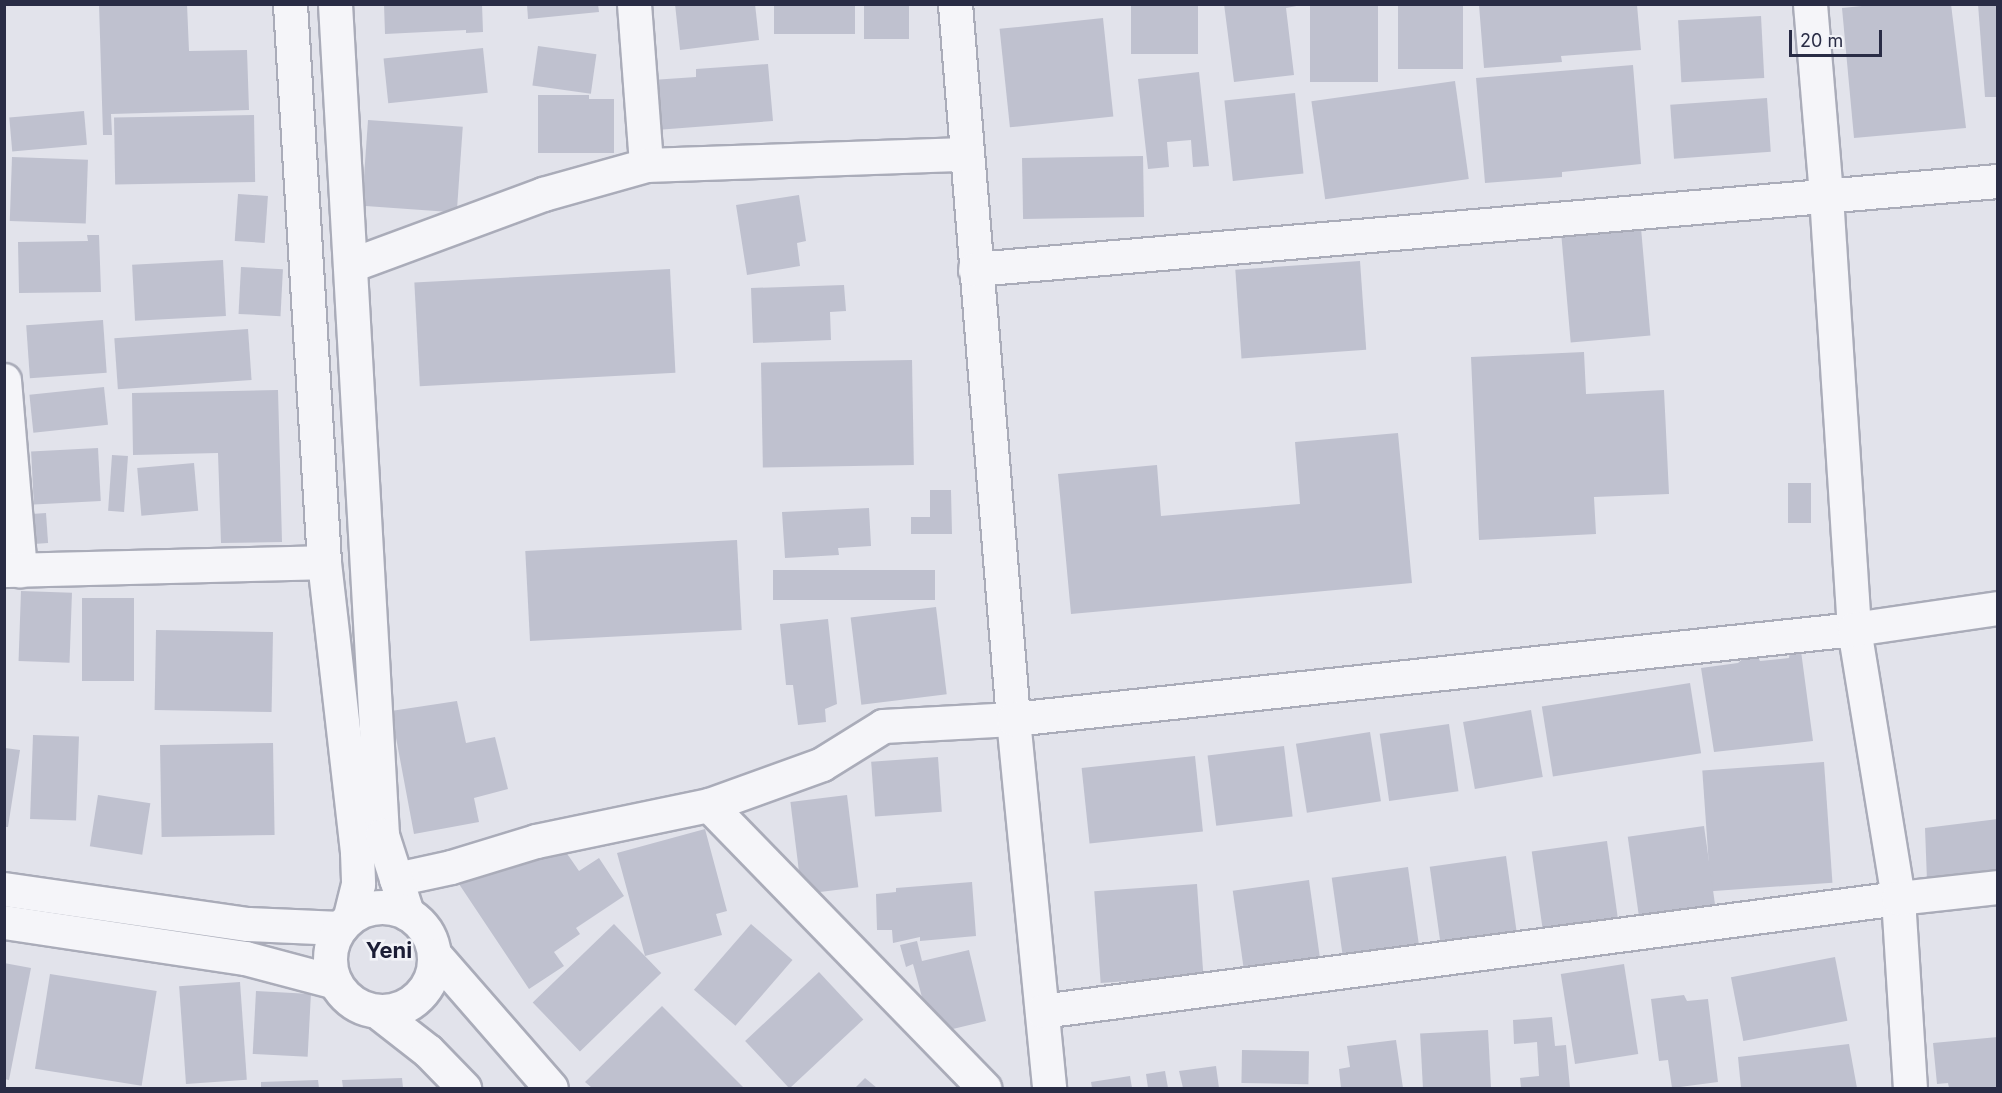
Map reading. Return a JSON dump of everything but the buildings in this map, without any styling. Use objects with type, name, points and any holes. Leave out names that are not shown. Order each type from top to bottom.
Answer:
[{"type":"street","points":[[290,4],[324,562],[357,852],[358,884],[345,923],[332,944],[330,965],[335,982],[348,999],[364,1008],[378,1012],[391,1011],[409,1005],[423,993],[432,976],[435,955]]},
{"type":"street","points":[[335,4],[382,835],[407,913]]},
{"type":"street","points":[[634,4],[646,165]]},
{"type":"street","points":[[955,4],[965,154],[1013,719],[1049,1089]]},
{"type":"street","points":[[1810,4],[1826,196],[1854,629],[1898,898],[1910,1089]]},
{"type":"street","points":[[351,265],[543,194],[646,165],[965,154]]},
{"type":"street","points":[[975,269],[1998,181]]},
{"type":"street","points":[[4,380],[12,570],[324,562]]},
{"type":"street","points":[[396,879],[451,867],[536,842],[709,806],[822,764],[883,726],[1013,719],[1854,629],[1998,608]]},
{"type":"street","points":[[709,806],[984,1089]]},
{"type":"street","points":[[1042,1011],[1898,898],[1998,887]]},
{"type":"street","points":[[4,889],[248,924],[345,923],[368,909],[390,908],[407,913],[419,922],[429,937],[435,955],[551,1089]]},
{"type":"street","points":[[4,922],[245,958],[335,982]]},
{"type":"street","points":[[378,1012],[428,1051],[464,1089]]},
{"type":"district","name":"Yeni","points":[[389,951]]}]
